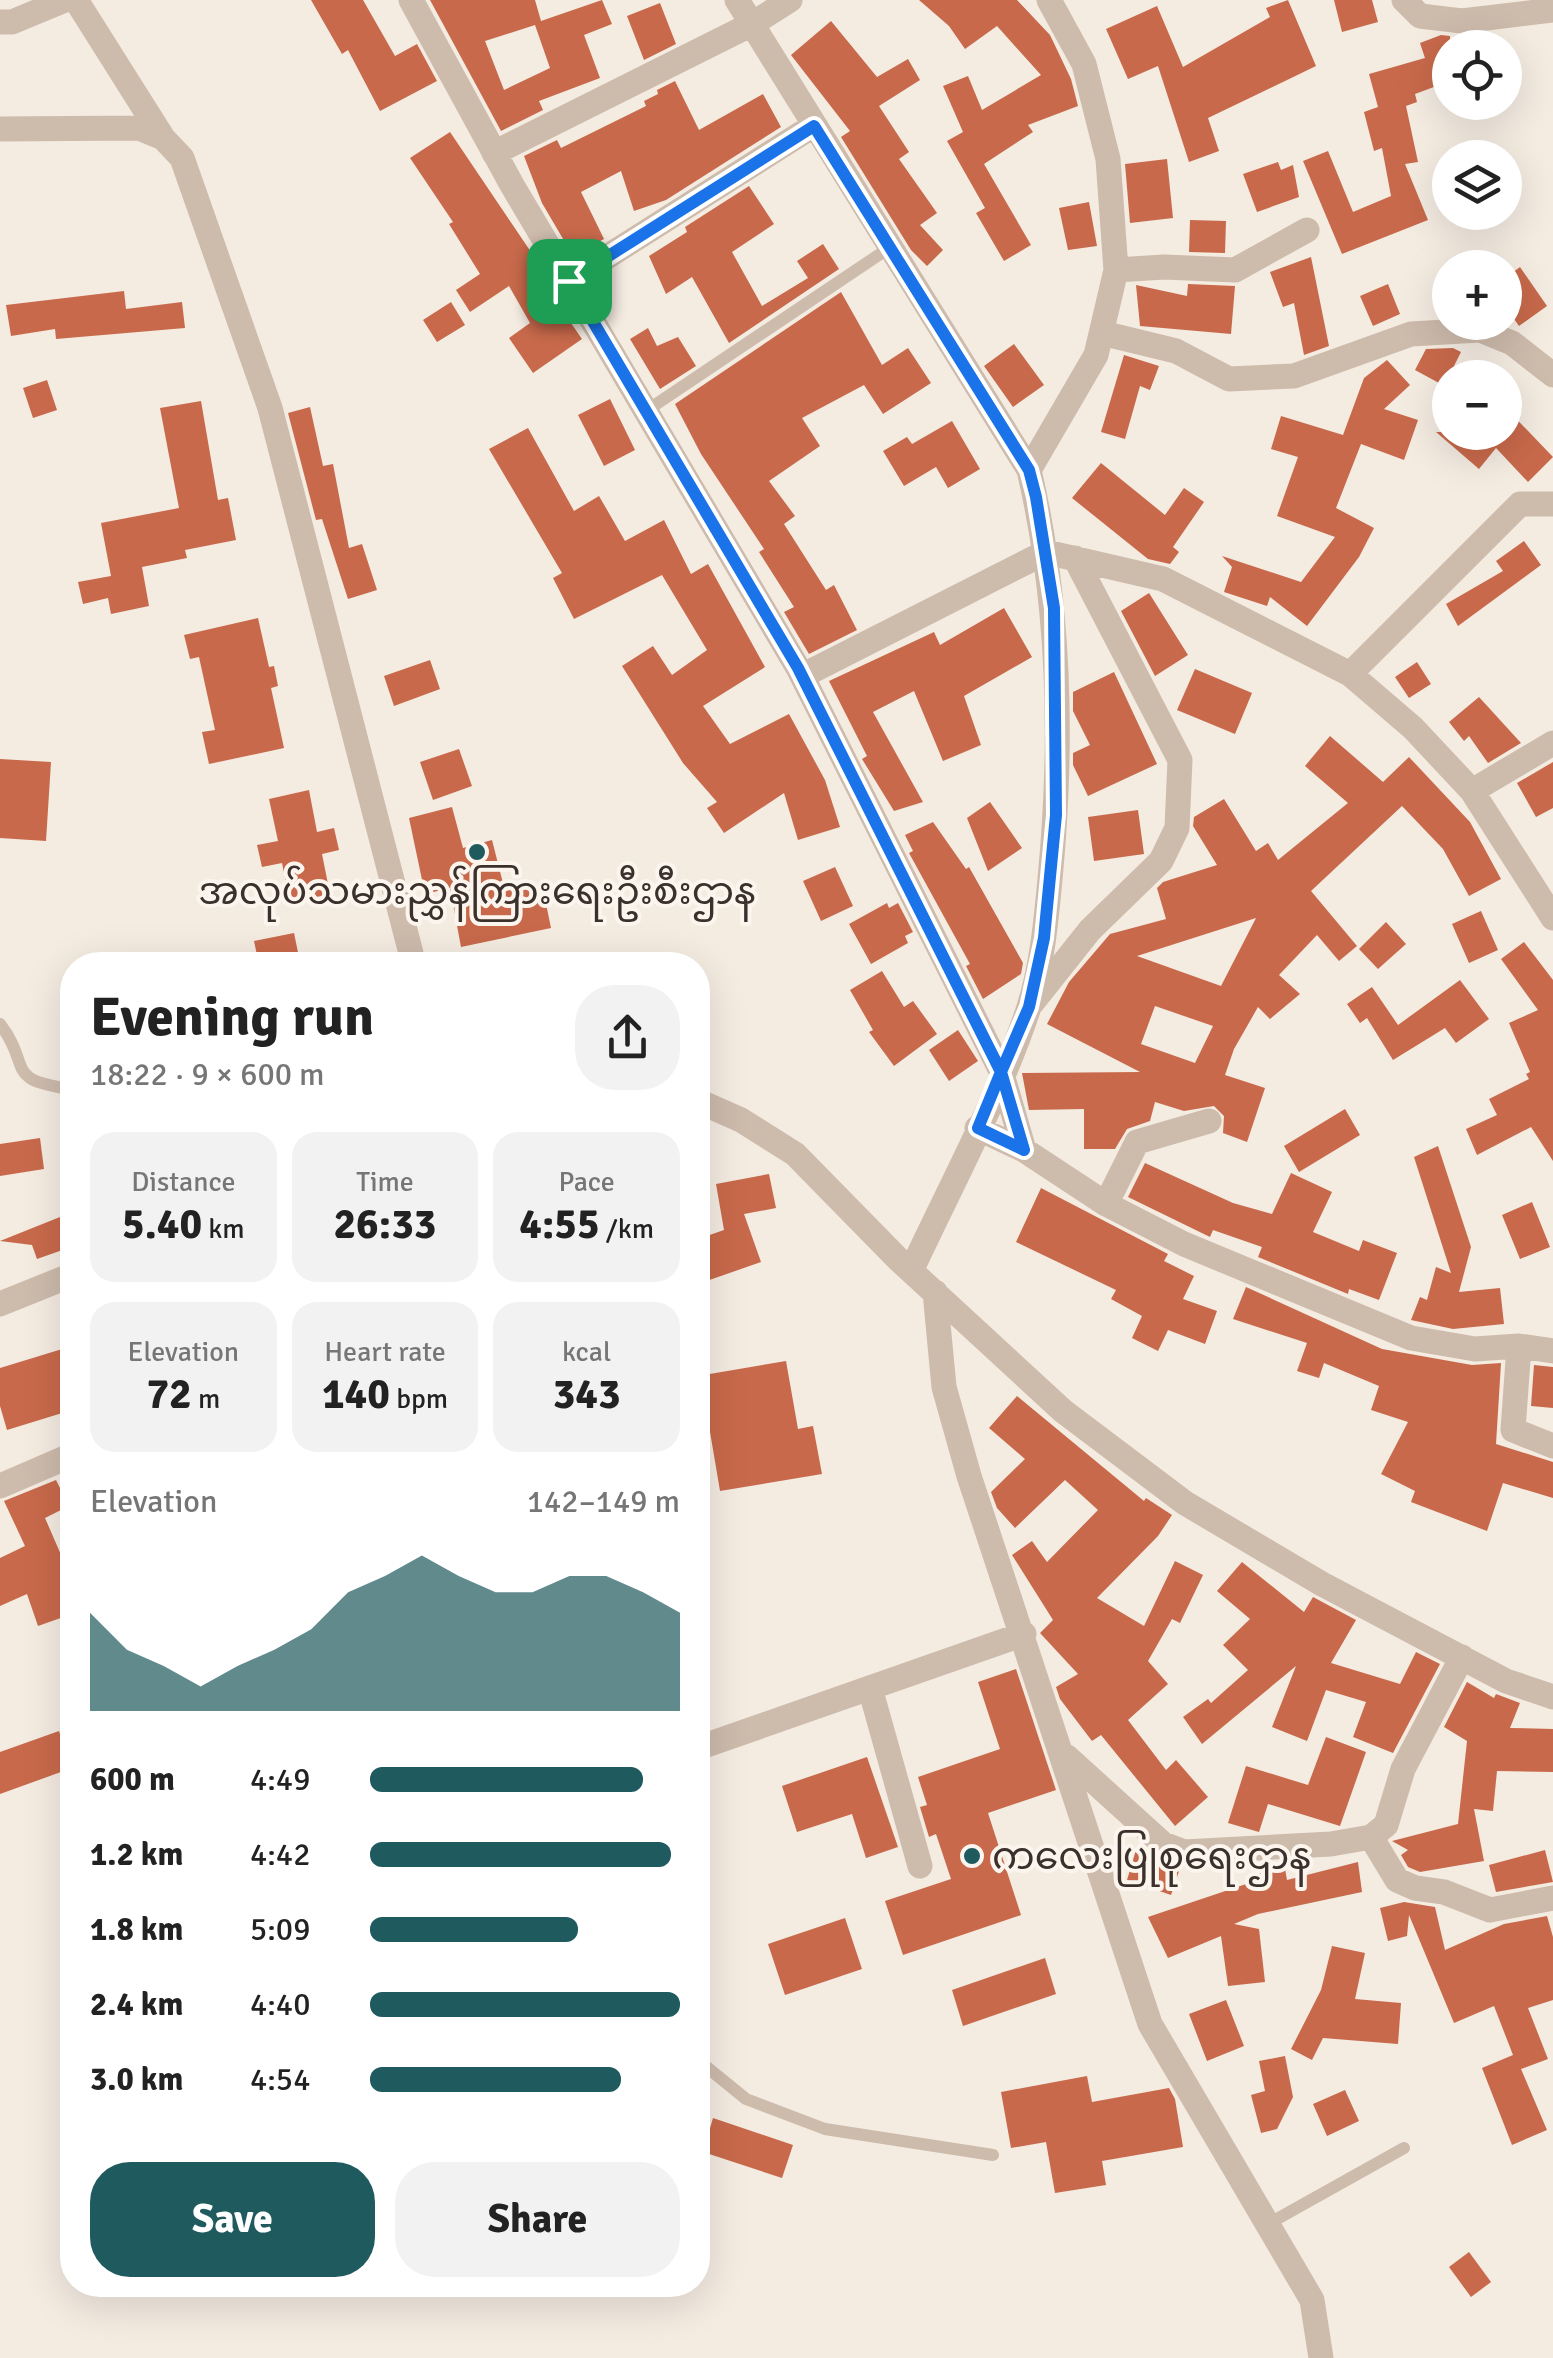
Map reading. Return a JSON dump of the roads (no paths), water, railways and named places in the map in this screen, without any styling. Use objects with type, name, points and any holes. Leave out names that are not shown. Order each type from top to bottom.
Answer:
[{"type":"street","points":[[0,22],[12,22],[65,0]]},
{"type":"street","points":[[76,0],[163,138],[182,158],[270,408],[411,952]]},
{"type":"street","points":[[411,0],[494,152],[802,676],[1001,1072],[1024,1150]]},
{"type":"street","points":[[738,0],[1029,470],[1054,608],[1056,815],[1044,938],[1029,1007],[911,1271]]},
{"type":"street","points":[[494,152],[752,24],[790,0]]},
{"type":"street","points":[[1029,470],[1096,356],[1116,270],[1108,159],[1089,82],[1084,64],[1049,0]]},
{"type":"street","points":[[1404,0],[1420,16],[1462,22],[1553,10]]},
{"type":"street","points":[[569,281],[814,126]]},
{"type":"street","points":[[0,128],[139,128],[163,138]]},
{"type":"street","points":[[1116,270],[1164,266],[1235,270],[1307,230]]},
{"type":"street","points":[[1102,333],[1176,352],[1230,379],[1294,376],[1410,334],[1480,330],[1512,343],[1553,375]]},
{"type":"street","points":[[1350,674],[1520,504],[1553,504]]},
{"type":"street","points":[[802,676],[1046,552],[1163,578],[1350,674],[1413,728],[1472,792],[1553,918]]},
{"type":"street","points":[[1029,1007],[1090,930],[1161,861],[1177,828],[1180,760],[1076,558]]},
{"type":"street","points":[[1472,792],[1553,743]]},
{"type":"street","points":[[710,1106],[741,1120],[795,1154],[911,1271],[1063,1412],[1185,1503],[1322,1584],[1506,1681],[1553,1697]]},
{"type":"street","points":[[1106,1204],[1137,1142],[1208,1121]]},
{"type":"street","points":[[978,1128],[1024,1150],[1106,1204],[1184,1244],[1412,1338],[1475,1349],[1519,1346],[1553,1351]]},
{"type":"street","points":[[0,1304],[60,1280]]},
{"type":"street","points":[[935,1292],[944,1387],[1150,2024],[1312,2300],[1322,2358]]},
{"type":"street","points":[[1519,1346],[1513,1430],[1553,1446]]},
{"type":"street","points":[[0,1486],[60,1461]]},
{"type":"street","points":[[710,1744],[1024,1634]]},
{"type":"street","points":[[1063,1753],[1163,1844],[1184,1852],[1331,1844],[1372,1837],[1386,1825],[1403,1769],[1462,1656]]},
{"type":"street","points":[[870,1688],[920,1866]]},
{"type":"street","points":[[1372,1837],[1397,1880],[1415,1888],[1444,1892],[1490,1910],[1553,1898]]},
{"type":"lane","points":[[646,410],[889,248]]},
{"type":"lane","points":[[0,1024],[10,1038],[17,1068],[36,1085],[60,1088]]},
{"type":"lane","points":[[710,2070],[746,2098],[825,2129],[993,2155]]},
{"type":"lane","points":[[1268,2224],[1404,2148]]},
{"type":"place","name":"အလုပ်သမားညွှန်ကြားရေးဦးစီးဌာန","points":[[477,852]]},
{"type":"place","name":"ကလေးပြုစုရေးဌာန","points":[[972,1856]]}]
